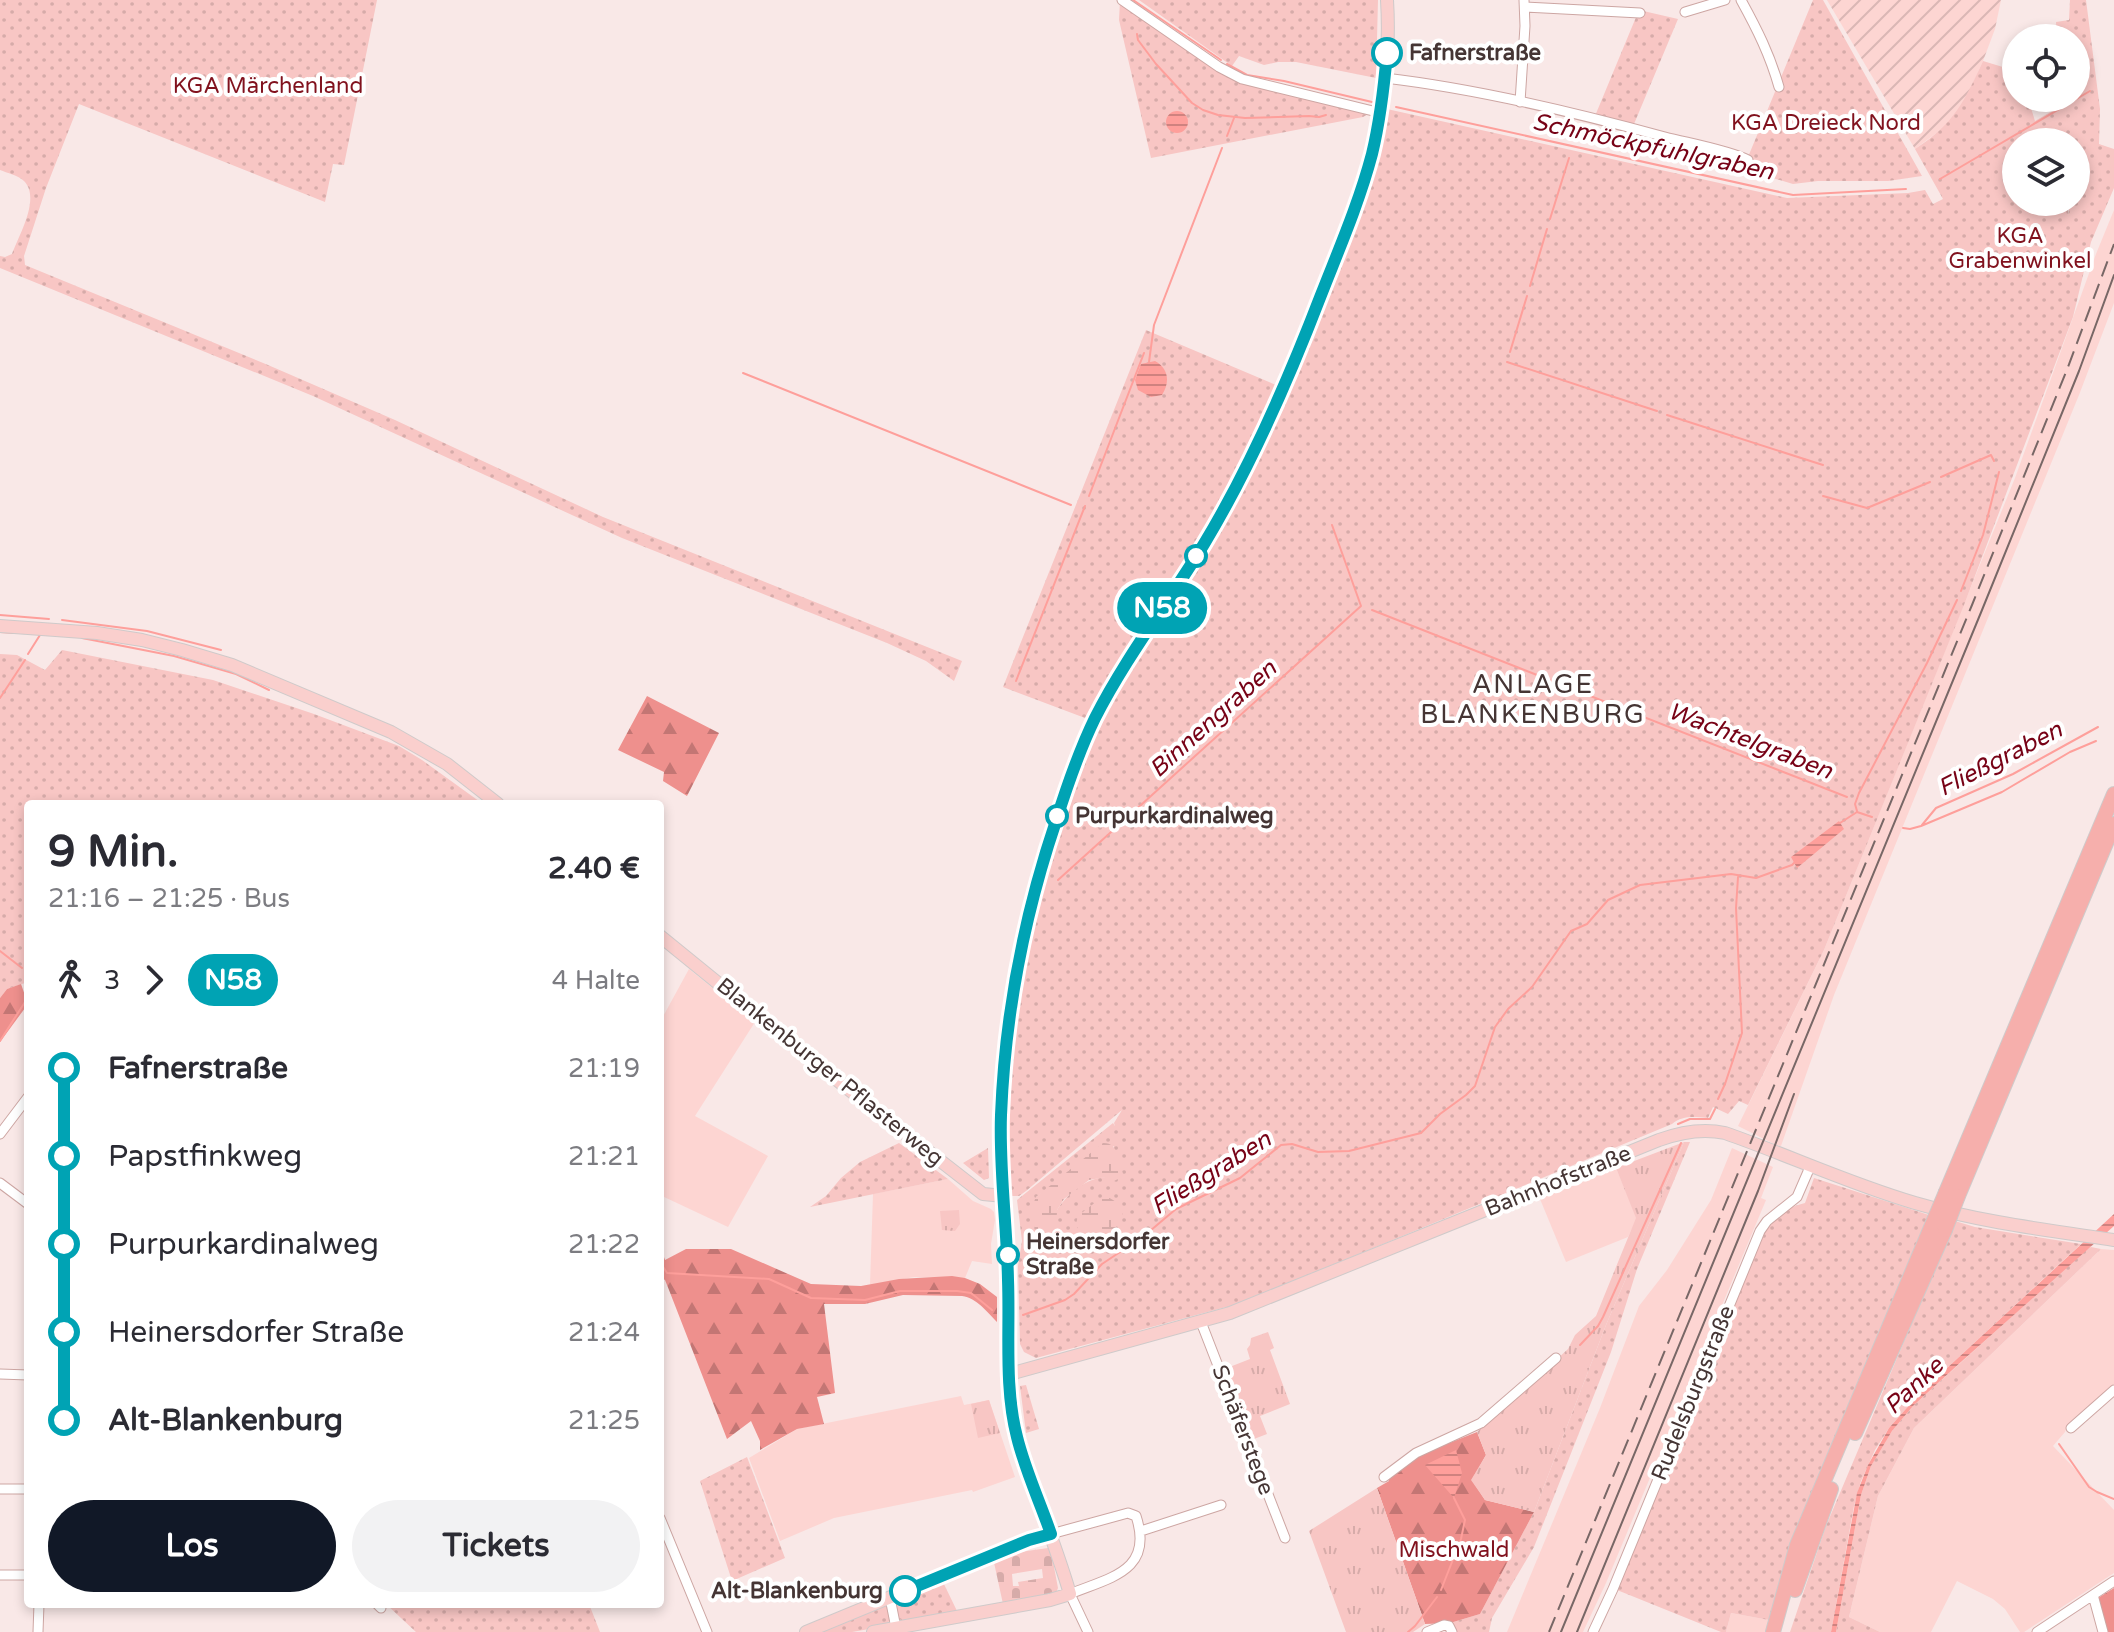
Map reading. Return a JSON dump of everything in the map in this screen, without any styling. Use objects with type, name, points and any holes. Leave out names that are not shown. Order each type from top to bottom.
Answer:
[{"type":"highway","points":[[1952,1194],[2114,794]]},
{"type":"highway","points":[[1782,1632],[1802,1565],[1834,1479],[1952,1194],[2114,824]]},
{"type":"highway","points":[[1773,1632],[1797,1545],[1938,1227]]},
{"type":"main road","points":[[873,1632],[1070,1594],[1017,1438],[1010,1374],[1001,1116],[1014,987],[1031,901],[1067,786],[1094,721],[1124,665],[1217,521],[1299,352],[1357,203],[1373,151],[1385,78],[1387,0]]},
{"type":"main road","points":[[0,626],[97,633],[142,640],[232,665],[405,740],[447,764],[493,800]]},
{"type":"main road","name":"Blankenburger Pflasterweg","points":[[664,939],[983,1194],[1004,1196]]},
{"type":"main road","name":"Bahnhofstraße","points":[[1010,1374],[1201,1322],[1680,1133],[1712,1130],[1725,1133],[1810,1167],[1930,1207],[1988,1220],[2110,1239]]},
{"type":"main road","points":[[806,1632],[1029,1540],[1051,1534]]},
{"type":"street","points":[[1122,0],[1219,67],[1242,79],[1381,111]]},
{"type":"street","points":[[1685,12],[1725,0]]},
{"type":"street","points":[[1741,0],[1763,38],[1779,87]]},
{"type":"street","points":[[1520,102],[1524,4],[1640,13]]},
{"type":"street","points":[[1385,78],[1450,86],[1633,128],[1748,160]]},
{"type":"street","points":[[0,1134],[24,1102]]},
{"type":"street","name":"Rudelsburgstraße","points":[[1593,1632],[1760,1231],[1767,1221],[1797,1197],[1810,1167]]},
{"type":"street","points":[[0,1183],[24,1201]]},
{"type":"street","name":"Schäferstege","points":[[1201,1322],[1285,1538]]},
{"type":"street","points":[[1384,1477],[1416,1453],[1481,1423],[1556,1358]]},
{"type":"street","points":[[0,1374],[24,1375]]},
{"type":"street","points":[[2071,1428],[2114,1390]]},
{"type":"street","points":[[0,1489],[24,1489]]},
{"type":"street","points":[[1141,1531],[1221,1505]]},
{"type":"street","points":[[1051,1534],[1128,1513],[1136,1516],[1141,1531],[1141,1549],[1129,1567],[1070,1594],[1088,1632]]},
{"type":"street","points":[[664,1528],[707,1632]]},
{"type":"street","points":[[0,1575],[24,1575]]},
{"type":"street","points":[[2037,1632],[2114,1581]]},
{"type":"street","points":[[2093,1595],[2103,1632]]},
{"type":"street","points":[[890,1598],[896,1628]]},
{"type":"street","points":[[38,1632],[39,1608]]},
{"type":"street","points":[[1427,1632],[1444,1625],[1451,1630]]},
{"type":"shaded area","points":[[1827,0],[2001,0],[1995,29],[1965,101],[1946,126],[1915,149]]},
{"type":"shaded area","points":[[1173,111],[1181,111],[1188,122],[1181,133],[1173,133],[1166,126],[1166,118]]},
{"type":"shaded area","points":[[2114,210],[2114,303],[1834,995],[1781,1146],[1776,1145],[1738,1126],[1824,950],[2015,478]]},
{"type":"shaded area","points":[[1155,361],[1163,368],[1167,381],[1162,395],[1151,397],[1138,390],[1135,380],[1141,364]]},
{"type":"shaded area","points":[[1839,821],[1844,829],[1797,868],[1791,857]]},
{"type":"shaded area","points":[[689,969],[755,1022],[695,1116],[768,1156],[728,1227],[664,1197],[664,1015]]},
{"type":"shaded area","points":[[1732,1148],[1773,1167],[1761,1198],[1766,1200],[1606,1583],[1583,1632],[1507,1632],[1639,1306],[1667,1270],[1711,1200]]},
{"type":"shaded area","points":[[1616,1168],[1637,1218],[1628,1237],[1566,1262],[1540,1199]]},
{"type":"shaded area","points":[[948,1179],[973,1201],[994,1212],[992,1264],[972,1261],[965,1278],[914,1277],[870,1285],[873,1194]]},
{"type":"shaded area","points":[[2114,1214],[2114,1226],[1913,1406],[1892,1431],[1871,1466],[1861,1495],[1836,1632],[1831,1632],[1857,1493],[1868,1465],[1889,1428],[1920,1393]]},
{"type":"shaded area","points":[[2101,1249],[2114,1250],[2114,1384],[2067,1426],[2053,1446],[2114,1510],[2114,1573],[2024,1632],[2020,1632],[2005,1609],[1993,1599],[1957,1581],[1931,1632],[1880,1632],[1849,1617],[1878,1496],[1914,1428]]},
{"type":"shaded area","points":[[961,1396],[964,1405],[989,1400],[1015,1477],[973,1492],[834,1518],[780,1541],[749,1458],[797,1429]]},
{"type":"shaded area","points":[[1456,1450],[1462,1473],[1454,1498],[1425,1465]]},
{"type":"shaded area","points":[[1731,1613],[1769,1620],[1766,1632],[1726,1632]]},
{"type":"green space","name":"KGA Märchenland","points":[[0,0],[377,0],[344,165],[333,164],[325,202],[79,104],[46,188],[24,256],[25,265],[395,420],[603,517],[962,661],[954,681],[926,661],[887,643],[622,538],[313,396],[0,268],[0,256],[12,254],[27,217],[30,197],[24,181],[0,170]]},
{"type":"green space","points":[[1139,0],[1378,0],[1376,78],[1296,62],[1264,65],[1239,56],[1232,66]]},
{"type":"green space","name":"KGA Dreieck Nord","points":[[1813,0],[1823,0],[1922,176],[1888,181],[1793,184],[1739,168],[1748,157]]},
{"type":"green space","points":[[2070,0],[2086,0],[2089,24],[2056,22],[2069,20]]},
{"type":"green space","points":[[1120,1],[1224,75],[1370,113],[1363,117],[1151,158],[1119,20]]},
{"type":"green space","points":[[1639,10],[1678,19],[1634,124],[1595,116]]},
{"type":"green space","name":"KGA Grabenwinkel","points":[[2090,31],[2100,109],[2099,144],[2114,149],[2114,188],[2091,242],[2073,317],[1964,605],[1824,950],[1748,1105],[1739,1101],[1728,1114],[1713,1107],[1708,1118],[1680,1119],[1241,1303],[1036,1358],[1024,1352],[1020,1344],[1018,1266],[1022,1241],[1017,1200],[1113,1123],[1115,1126],[1122,1110],[1026,1191],[1019,1196],[1004,1196],[1001,1142],[1031,901],[1093,721],[1003,687],[1146,330],[1283,388],[1299,352],[1381,111],[1387,109],[1787,198],[1925,190],[1933,204],[1943,199],[1915,149],[1949,121],[1970,89],[1983,61],[2002,67],[2002,112],[2032,112],[2035,121],[2050,112],[2090,112]],"holes":[[[1114,1146],[1106,1177],[1091,1180],[1078,1188],[1057,1210],[1036,1197]]]},
{"type":"green space","points":[[62,650],[213,680],[399,746],[477,800],[24,800],[24,983],[7,989],[0,998],[0,654],[17,655],[45,670]]},
{"type":"green space","points":[[647,696],[719,733],[687,796],[663,781],[664,772],[618,750]]},
{"type":"green space","points":[[21,984],[24,1009],[0,1042],[0,998],[7,989]]},
{"type":"green space","points":[[1684,1142],[1690,1142],[1637,1269],[1611,1352],[1534,1547],[1492,1618],[1489,1632],[1456,1632],[1450,1623],[1480,1614],[1534,1512],[1606,1325]]},
{"type":"green space","points":[[1684,1142],[1606,1325],[1534,1512],[1485,1500],[1471,1480],[1486,1455],[1477,1432],[1568,1349],[1575,1335],[1596,1316],[1636,1218],[1616,1168]]},
{"type":"green space","points":[[899,1143],[948,1179],[810,1207],[826,1196],[860,1162]]},
{"type":"green space","points":[[1103,1143],[1115,1149],[1123,1174],[1112,1182],[1106,1177],[1089,1180],[1064,1199],[1057,1210],[1056,1237],[1049,1253],[1043,1254],[1033,1218],[1036,1197]]},
{"type":"green space","points":[[988,1148],[989,1178],[984,1180],[963,1163]]},
{"type":"green space","points":[[1814,1178],[1929,1215],[1769,1620],[1731,1613],[1726,1632],[1721,1632],[1617,1590],[1765,1232],[1782,1213],[1805,1203]]},
{"type":"green space","points":[[1107,1197],[1122,1210],[1119,1224],[1105,1235],[1088,1241],[1078,1229],[1077,1218],[1101,1198]]},
{"type":"green space","points":[[959,1210],[960,1224],[955,1231],[942,1230],[940,1211]]},
{"type":"green space","points":[[1955,1221],[2081,1244],[1920,1393],[1889,1428],[1861,1481],[1831,1632],[1790,1632],[1826,1526]]},
{"type":"green space","points":[[2091,1247],[2101,1249],[1914,1428],[1878,1496],[1849,1617],[1880,1632],[1836,1632],[1861,1495],[1871,1466],[1892,1431],[1913,1406]]},
{"type":"green space","points":[[686,1249],[731,1249],[811,1284],[861,1286],[899,1279],[952,1276],[980,1284],[997,1297],[997,1322],[977,1302],[962,1296],[903,1295],[865,1304],[824,1304],[835,1393],[817,1397],[824,1424],[797,1429],[760,1450],[760,1441],[751,1421],[727,1439],[665,1280],[664,1257],[665,1260]]},
{"type":"green space","points":[[1268,1332],[1274,1348],[1270,1350],[1290,1404],[1260,1416],[1267,1434],[1254,1439],[1227,1368],[1250,1359],[1247,1349],[1251,1338]]},
{"type":"green space","points":[[1026,1385],[1039,1429],[1026,1433],[1020,1386]]},
{"type":"green space","points":[[989,1400],[1000,1433],[978,1438],[971,1404]]},
{"type":"green space","name":"Mischwald","points":[[1477,1432],[1486,1455],[1472,1480],[1485,1500],[1534,1512],[1480,1614],[1450,1623],[1425,1624],[1377,1488],[1419,1455]]},
{"type":"green space","points":[[747,1457],[785,1558],[732,1581],[700,1481]]},
{"type":"green space","points":[[1377,1488],[1425,1624],[1413,1632],[1346,1632],[1309,1531]]},
{"type":"green space","points":[[1048,1548],[1051,1551],[1058,1588],[1056,1593],[1003,1604],[993,1558]],"holes":[[[1042,1569],[1043,1578],[1018,1582],[1019,1586],[1013,1586],[1012,1574]]]},
{"type":"green space","points":[[942,1580],[957,1611],[902,1621],[897,1617],[895,1602],[898,1597]]},
{"type":"green space","points":[[2114,1588],[2114,1632],[2108,1632],[2098,1598]]},
{"type":"green space","points":[[886,1605],[891,1618],[886,1626],[852,1632],[813,1632]]},
{"type":"green space","points":[[390,1608],[591,1608],[600,1632],[416,1632]]},
{"type":"waterway","name":"Schmöckpfuhlgraben","points":[[1133,0],[1221,60]]},
{"type":"waterway","points":[[1137,34],[1156,64],[1192,103],[1203,110],[1245,118],[1326,115]]},
{"type":"waterway","name":"Schmöckpfuhlgraben","points":[[1227,64],[1247,75],[1372,102]]},
{"type":"waterway","name":"Schmöckpfuhlgraben","points":[[1396,107],[1793,195],[1906,189]]},
{"type":"waterway","name":"Schmöckpfuhlgraben","points":[[1940,179],[2054,112]]},
{"type":"waterway","points":[[1227,136],[1234,118]]},
{"type":"waterway","points":[[1149,362],[1154,325],[1222,148]]},
{"type":"waterway","points":[[1550,219],[1569,158]]},
{"type":"waterway","points":[[1530,286],[1547,229]]},
{"type":"waterway","points":[[1510,352],[1527,296]]},
{"type":"waterway","points":[[1089,496],[1144,353]]},
{"type":"waterway","points":[[1507,362],[1657,411]]},
{"type":"waterway","points":[[743,373],[1071,505]]},
{"type":"waterway","points":[[1667,415],[1823,465]]},
{"type":"waterway","points":[[1941,477],[1991,455],[1994,461]]},
{"type":"waterway","points":[[1961,591],[1983,535],[1999,472]]},
{"type":"waterway","points":[[1823,496],[1867,508],[1930,482]]},
{"type":"waterway","points":[[1016,681],[1085,506]]},
{"type":"waterway","name":"Binnengraben","points":[[1058,880],[1361,606],[1332,525]]},
{"type":"waterway","points":[[1857,811],[1855,804],[1859,793],[1957,600]]},
{"type":"waterway","name":"Wachtelgraben","points":[[1372,610],[1847,797]]},
{"type":"waterway","points":[[0,615],[49,619]]},
{"type":"waterway","points":[[62,620],[147,631],[221,650]]},
{"type":"waterway","points":[[0,632],[15,633]]},
{"type":"waterway","points":[[28,654],[40,635]]},
{"type":"waterway","points":[[82,638],[174,656],[236,674],[269,690]]},
{"type":"waterway","points":[[0,698],[25,660]]},
{"type":"waterway","name":"Fließgraben","points":[[1922,825],[1936,808],[2013,774],[2098,727]]},
{"type":"waterway","name":"Fließgraben","points":[[1903,828],[1921,826],[2002,792],[2070,752],[2096,741]]},
{"type":"waterway","name":"Fließgraben","points":[[1840,823],[1857,812],[1872,817]]},
{"type":"waterway","name":"Fließgraben","points":[[1023,1315],[1065,1300],[1102,1264],[1144,1236],[1176,1209],[1240,1178],[1281,1145],[1292,1144],[1318,1152],[1349,1151],[1421,1133],[1475,1086],[1495,1027],[1508,1009],[1532,987],[1571,931],[1587,924],[1608,900],[1640,885],[1731,874],[1756,878],[1796,861]]},
{"type":"waterway","points":[[1718,1099],[1742,1033],[1736,908],[1738,877]]},
{"type":"waterway","name":"Fließgraben","points":[[0,951],[22,968]]},
{"type":"waterway","points":[[0,1041],[24,1004]]},
{"type":"waterway","points":[[1678,1124],[1690,1119],[1710,1119],[1715,1109]]},
{"type":"waterway","points":[[1580,1345],[1603,1317],[1681,1143]]},
{"type":"waterway","name":"Fließgraben","points":[[664,1268],[667,1273],[769,1279],[811,1298],[865,1300],[900,1291],[957,1291],[971,1293],[992,1310]]},
{"type":"waterway","points":[[2059,1444],[2089,1487],[2114,1499]]},
{"type":"waterway","points":[[1441,1590],[1465,1520],[1454,1498]]},
{"type":"waterway","points":[[1408,1632],[1437,1597]]},
{"type":"tram line","points":[[1561,1632],[1982,610],[2079,371],[2114,275]]},
{"type":"tram line","points":[[1577,1632],[1758,1191],[1794,1094]]},
{"type":"railway","points":[[1549,1632],[1972,605],[2114,244]]},
{"type":"bus line","name":"N58","points":[[905,1591],[1029,1540],[1051,1534],[1017,1438],[1012,1404],[1001,1142],[1003,1085],[1014,987],[1031,901],[1067,786],[1094,721],[1124,665],[1217,521],[1299,352],[1368,169],[1381,111],[1387,53]]},
{"type":"place","name":"Fafnerstraße","points":[[1387,53]]},
{"type":"place","name":"Purpurkardinalweg","points":[[1057,816]]},
{"type":"place","name":"Heinersdorfer Straße","points":[[1008,1255]]},
{"type":"place","name":"Alt-Blankenburg","points":[[905,1591]]},
{"type":"district","name":"ANLAGE BLANKENBURG","points":[[1533,699]]},
{"type":"water label","name":"Panke","points":[[1914,1386]]}]
